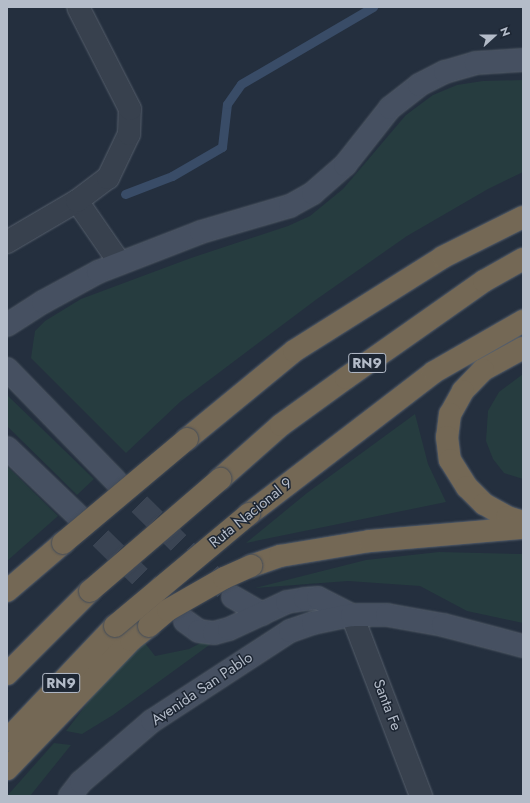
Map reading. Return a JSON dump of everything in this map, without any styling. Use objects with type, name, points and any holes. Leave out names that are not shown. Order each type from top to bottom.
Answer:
[{"type":"highway","points":[[8,588],[294,351],[443,256],[523,217]]},
{"type":"highway","name":"RN9","points":[[7,674],[90,590],[220,480],[281,425],[484,281],[523,259]]},
{"type":"highway","name":"Ruta Nacional 9","points":[[7,740],[115,626],[249,514],[434,372],[523,321]]},
{"type":"highway","points":[[523,348],[483,370],[463,391],[450,414],[447,437],[450,460],[467,487],[484,504],[507,518],[523,522]]},
{"type":"highway","points":[[7,769],[131,640],[168,610],[224,578],[280,556],[370,541],[523,528]]},
{"type":"street","points":[[7,242],[77,201],[108,178],[129,134],[130,109],[78,7]]},
{"type":"street","points":[[7,325],[66,289],[120,263],[201,232],[290,206],[332,178],[390,108],[419,85],[445,72],[476,63],[523,60]]},
{"type":"street","points":[[77,201],[120,263]]},
{"type":"street","points":[[7,369],[116,481]]},
{"type":"street","points":[[7,448],[77,515]]},
{"type":"street","points":[[233,597],[263,614]]},
{"type":"street","points":[[185,621],[199,631],[214,633],[229,629],[287,602],[318,598],[352,615],[387,615],[426,621],[523,646]]},
{"type":"street","name":"Avenida San Pablo","points":[[78,791],[152,721],[284,635],[313,623],[352,615]]},
{"type":"street","name":"Santa Fe","points":[[352,615],[421,796]]},
{"type":"green space","points":[[523,80],[523,172],[488,189],[407,236],[317,299],[180,402],[126,453],[31,358],[35,331],[45,321],[81,299],[191,258],[288,226],[310,216],[343,189],[406,115],[433,95],[457,85],[483,81]]},
{"type":"green space","points":[[523,374],[523,479],[504,473],[493,459],[486,441],[488,411],[499,392]]},
{"type":"green space","points":[[7,395],[94,479],[77,495],[7,426]]},
{"type":"green space","points":[[415,414],[428,464],[446,502],[246,543],[307,493]]},
{"type":"green space","points":[[7,466],[58,516],[7,561]]},
{"type":"green space","points":[[439,552],[523,554],[523,623],[467,611],[420,586],[348,581],[255,588],[366,560]]},
{"type":"green space","points":[[210,638],[212,643],[113,715],[82,734],[66,731],[99,688],[145,643],[155,656],[189,649]]},
{"type":"green space","points":[[54,743],[71,745],[30,796],[7,796]]},
{"type":"waterway","points":[[125,194],[172,176],[222,147],[227,104],[241,84],[373,7]]},
{"type":"tunnel","points":[[116,481],[231,595]]},
{"type":"tunnel","points":[[77,515],[169,605]]}]
